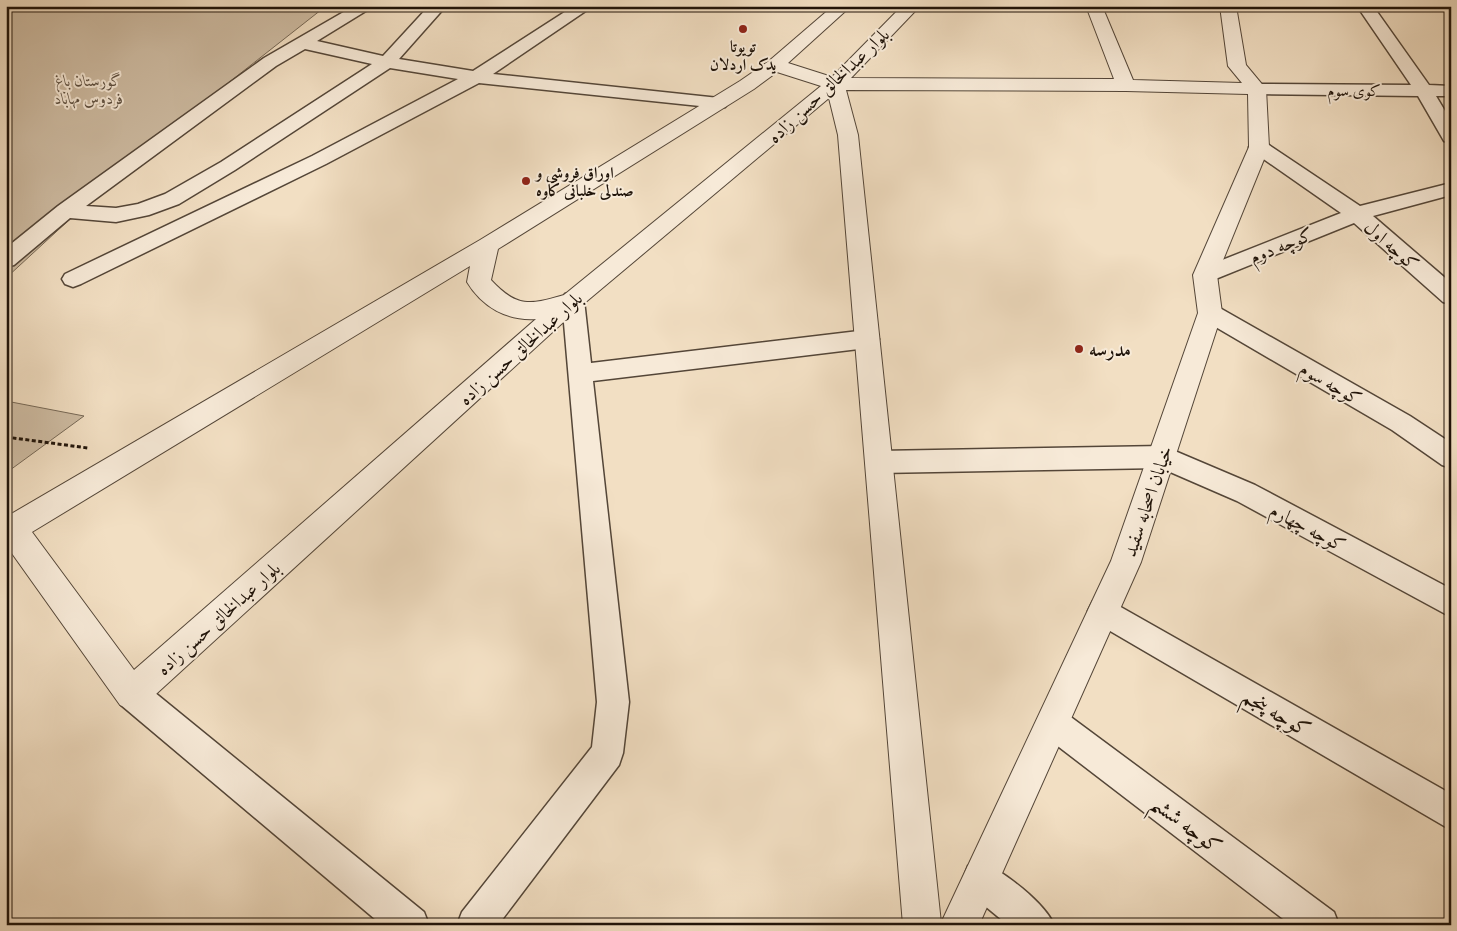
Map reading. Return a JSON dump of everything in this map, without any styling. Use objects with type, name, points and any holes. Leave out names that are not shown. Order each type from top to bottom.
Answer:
[{"type":"street","points":[[65,211],[116,215],[142,210],[172,199],[228,166],[387,62],[438,6]]},
{"type":"street","points":[[73,279],[319,160],[476,77],[584,6]]},
{"type":"street","points":[[411,925],[132,694],[9,530],[488,245],[719,103],[775,65],[843,6]]},
{"type":"street","name":"بلوار عبدالخالق حسن زاده","points":[[132,694],[573,300],[835,84],[912,6]]},
{"type":"street","points":[[1094,6],[1126,85]]},
{"type":"street","points":[[1205,275],[1259,147],[1257,89],[1237,66],[1228,6]]},
{"type":"street","points":[[1365,6],[1424,91],[1451,137]]},
{"type":"street","points":[[6,260],[65,211],[270,62],[360,8]]},
{"type":"street","points":[[302,43],[387,62],[476,77],[719,103]]},
{"type":"street","points":[[775,65],[835,84],[1126,85],[1257,89]]},
{"type":"street","points":[[835,84],[848,135],[922,925]]},
{"type":"street","name":"کوی سوم","points":[[1257,89],[1451,91]]},
{"type":"street","name":"کوچه اول","points":[[1259,147],[1357,214],[1451,296]]},
{"type":"street","name":"کوچه دوم","points":[[1205,275],[1357,214],[1451,189]]},
{"type":"street","points":[[475,925],[607,753],[613,702],[582,373],[573,300],[556,308],[540,310],[518,310],[500,303],[480,282],[481,266],[488,245]]},
{"type":"street","name":"خیابان اصحابه سفید","points":[[960,925],[1126,562],[1210,313],[1205,275]]},
{"type":"street","name":"کوچه سوم","points":[[1210,313],[1401,423],[1451,457]]},
{"type":"street","points":[[582,373],[867,339]]},
{"type":"street","points":[[879,462],[1163,457]]},
{"type":"street","name":"کوچه چهارم","points":[[1163,457],[1246,493],[1451,604]]},
{"type":"street","name":"کوچه پنجم","points":[[1103,611],[1451,813]]},
{"type":"street","name":"کوچه ششم","points":[[1052,723],[1321,925]]},
{"type":"street","points":[[981,879],[1036,925]]},
{"type":"path","points":[[6,437],[136,454]]},
{"type":"green space","name":"گورستان باغ فردوس مهاباد","points":[[6,6],[326,6],[157,139],[6,278]]},
{"type":"green space","points":[[6,401],[84,416],[6,473]]},
{"type":"place","name":"تویوتا یدک اردلان","points":[[743,29]]},
{"type":"place","name":"اوراق فروشی و صندلی خلبانی کاوه","points":[[526,181]]},
{"type":"place","name":"مدرسه","points":[[1079,349]]}]
